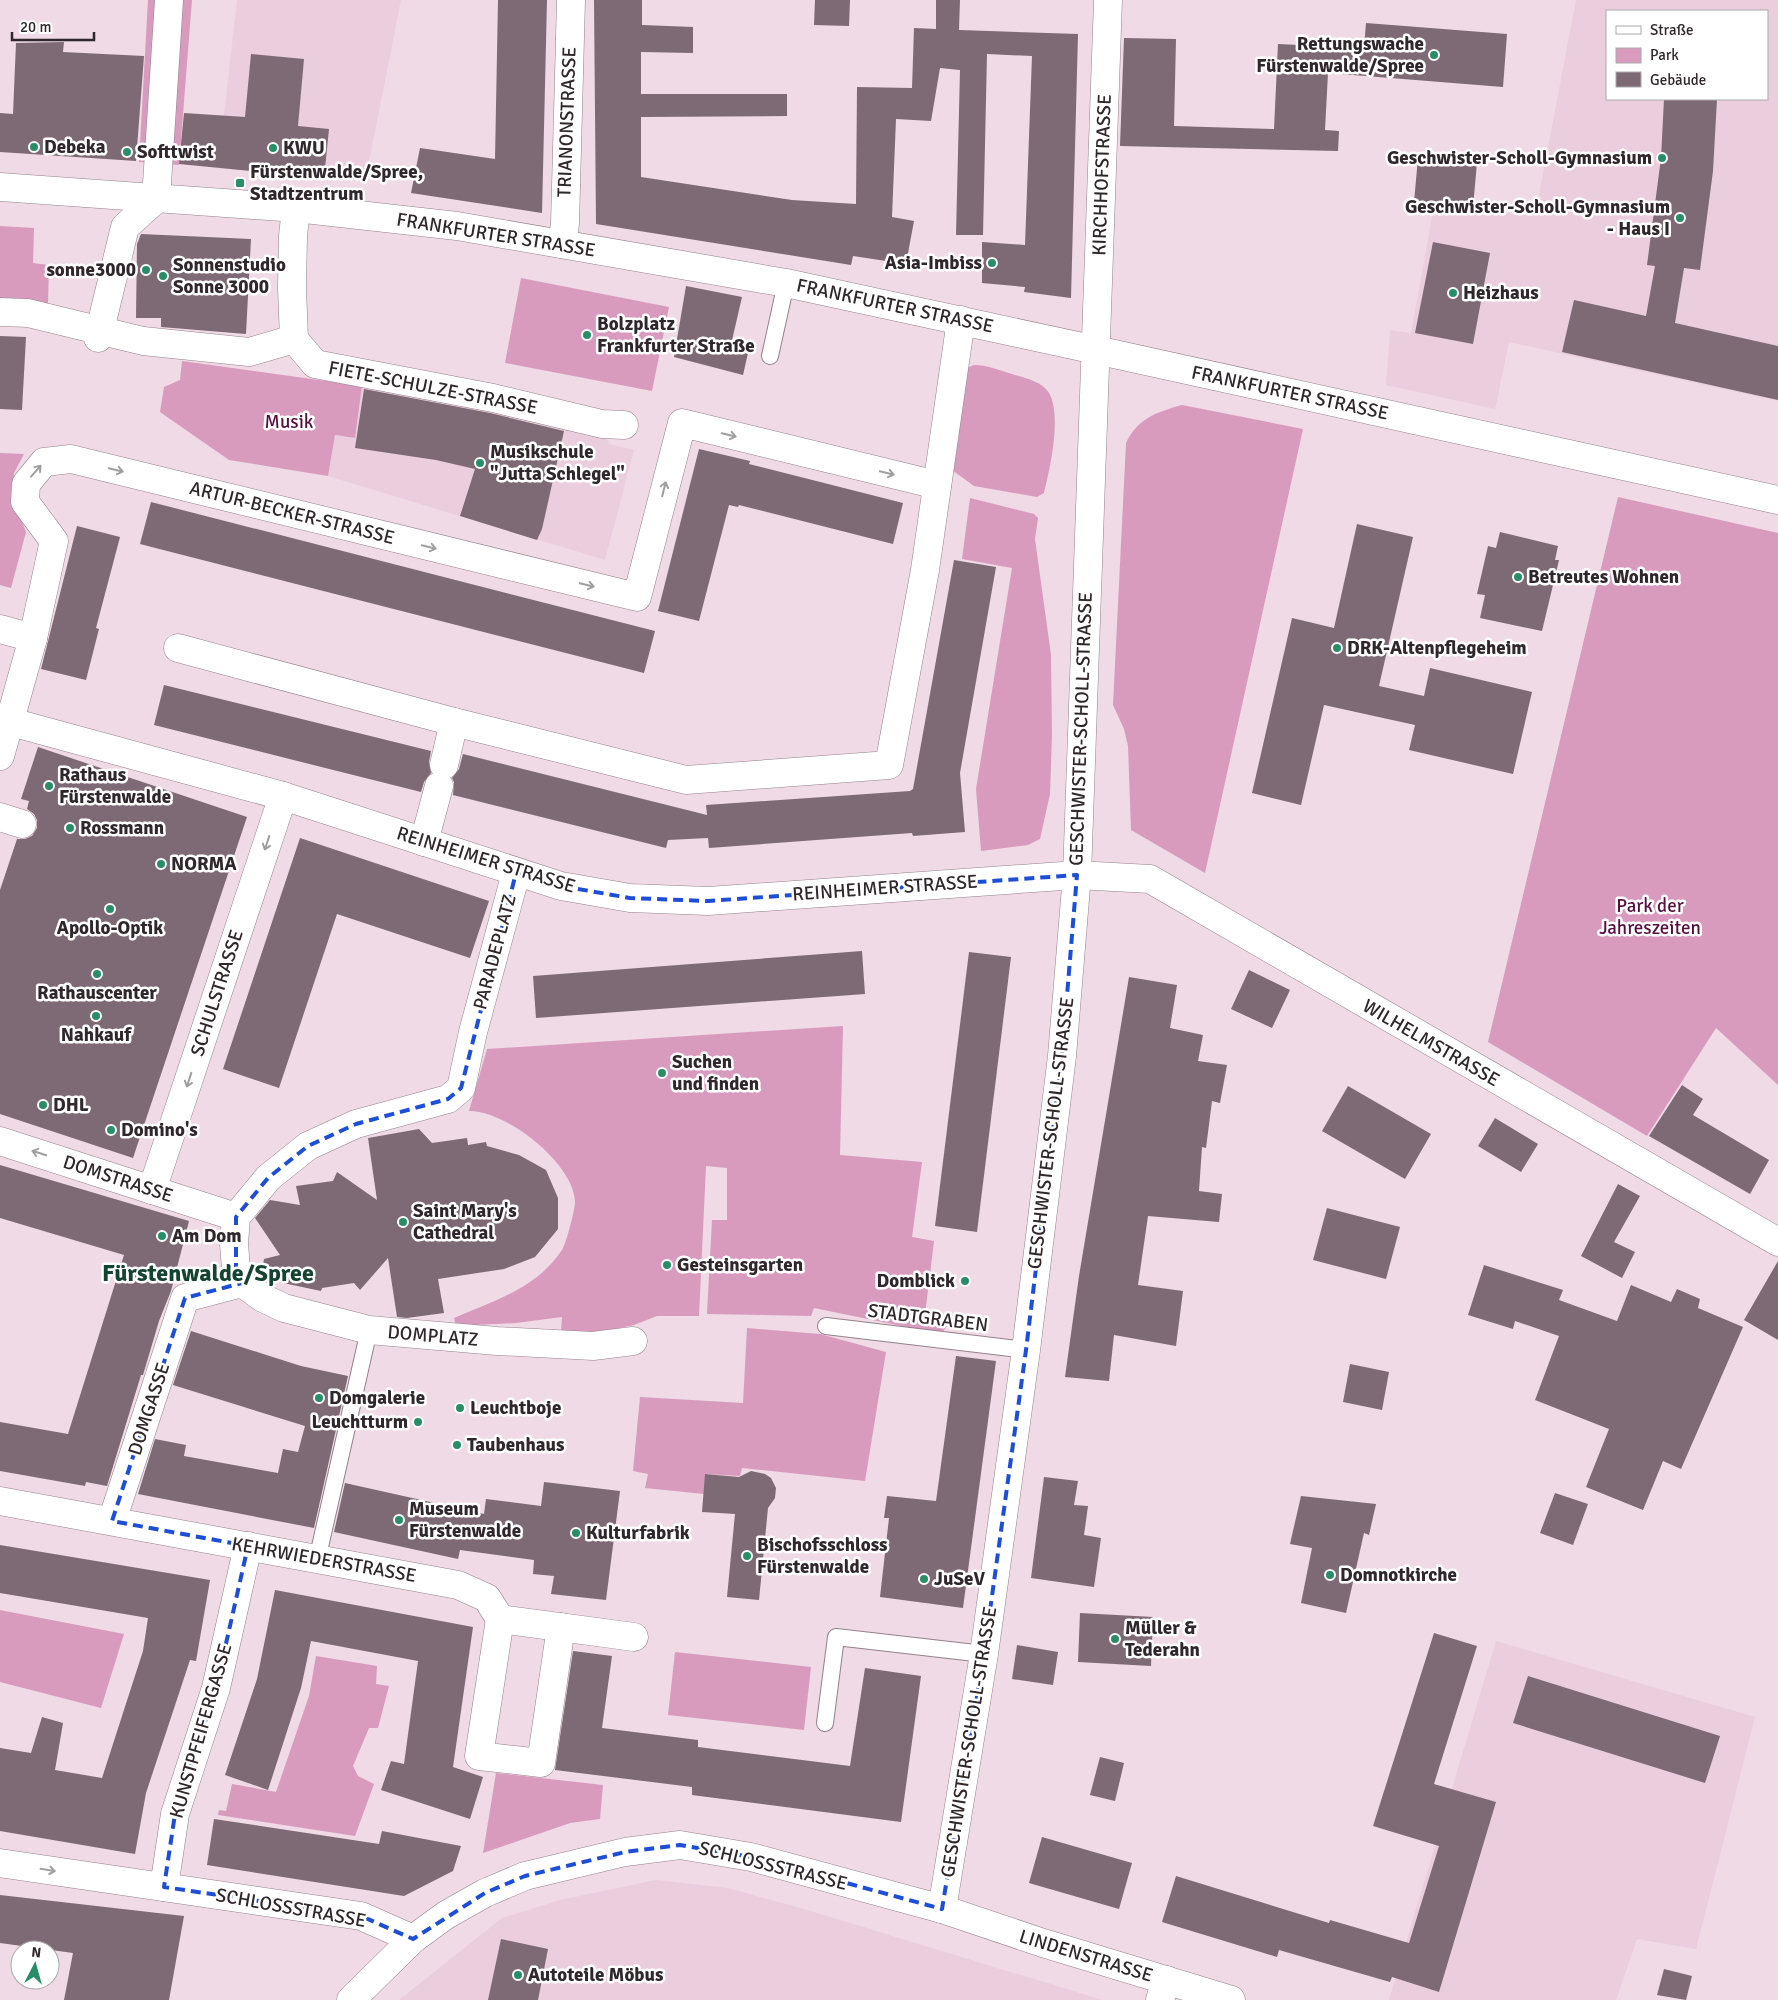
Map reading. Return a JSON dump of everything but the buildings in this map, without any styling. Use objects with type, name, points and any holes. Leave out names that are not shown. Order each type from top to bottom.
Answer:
[{"type":"street","points":[[99,334],[125,227],[156,199],[169,0]]},
{"type":"street","name":"TRIANONSTRASSE","points":[[562,244],[565,224],[571,0]]},
{"type":"street","name":"KIRCHHOFSTRASSE","points":[[1096,350],[1108,0]]},
{"type":"street","name":"FRANKFURTER STRASSE","points":[[0,187],[296,208],[457,226],[786,282],[1778,500]]},
{"type":"street","points":[[0,312],[28,313],[99,334],[143,341],[249,352],[294,338],[292,288],[293,236],[296,208]]},
{"type":"street","points":[[178,648],[454,722],[686,780],[889,765],[924,579],[961,320]]},
{"type":"street","name":"FIETE-SCHULZE-STRASSE","points":[[294,338],[315,364],[492,398],[602,424],[624,425]]},
{"type":"street","name":"GESCHWISTER-SCHOLL-STRASSE","points":[[942,1909],[984,1654],[1026,1350],[1062,1056],[1076,875],[1096,350]]},
{"type":"street","name":"ARTUR-BECKER-STRASSE","points":[[0,756],[5,719],[33,638],[54,541],[25,502],[26,484],[44,462],[71,459],[637,597],[682,423],[937,485]]},
{"type":"street","points":[[0,629],[33,638]]},
{"type":"street","name":"REINHEIMER STRASSE","points":[[5,719],[283,796],[560,886],[630,898],[708,901],[1076,875]]},
{"type":"street","points":[[424,842],[454,722]]},
{"type":"street","name":"SCHULSTRASSE","points":[[152,1190],[283,796]]},
{"type":"street","name":"PARADEPLATZ","points":[[236,1217],[268,1178],[308,1146],[356,1124],[448,1099],[461,1088],[473,1032],[516,873]]},
{"type":"street","name":"WILHELMSTRASSE","points":[[1076,875],[1150,879],[1778,1242]]},
{"type":"street","name":"DOMSTRASSE","points":[[0,1141],[236,1217]]},
{"type":"street","points":[[236,1217],[234,1244],[236,1268],[242,1283]]},
{"type":"street","name":"DOMGASSE","points":[[112,1520],[185,1298],[242,1283]]},
{"type":"street","name":"DOMPLATZ","points":[[242,1283],[263,1298],[284,1308],[369,1330],[496,1341],[584,1345],[633,1341]]},
{"type":"street","name":"KEHRWIEDERSTRASSE","points":[[0,1501],[112,1520],[458,1585],[487,1598],[500,1619]]},
{"type":"street","name":"KUNSTPFEIFERGASSE","points":[[164,1887],[175,1814],[216,1688],[248,1546]]},
{"type":"street","points":[[561,1626],[541,1763],[479,1756],[500,1619],[561,1626],[634,1637]]},
{"type":"street","name":"SCHLOSSSTRASSE","points":[[0,1863],[361,1916],[413,1939],[446,1916],[485,1893],[525,1876],[625,1852],[680,1844],[751,1857],[942,1909]]},
{"type":"street","name":"LINDENSTRASSE","points":[[942,1909],[1163,1990],[1231,2000]]},
{"type":"street","points":[[351,2000],[413,1939]]},
{"type":"lane","points":[[770,356],[786,282]]},
{"type":"lane","name":"STADTGRABEN","points":[[826,1326],[1026,1350]]},
{"type":"lane","points":[[317,1560],[369,1330]]},
{"type":"lane","points":[[825,1723],[836,1637],[984,1654]]},
{"type":"highlighted area","points":[[516,873],[561,886],[630,898],[708,901],[1077,875],[1062,1056],[1026,1350],[984,1654],[942,1909],[751,1857],[680,1845],[625,1852],[525,1876],[485,1893],[413,1939],[361,1916],[164,1887],[175,1814],[216,1688],[248,1546],[112,1521],[185,1298],[242,1283],[236,1268],[236,1217],[268,1178],[308,1146],[356,1124],[448,1099],[461,1088]]},
{"type":"shaded area","points":[[237,0],[401,0],[365,181],[218,168]]},
{"type":"shaded area","name":"Geschwister-Scholl-Gymnasium","points":[[1576,0],[1778,0],[1778,401],[1509,342],[1495,409],[1386,385],[1390,330],[1411,333],[1434,206],[1535,216]]},
{"type":"shaded area","name":"Musikschule \"Jutta Schlegel\"","points":[[362,386],[451,400],[606,435],[609,444],[634,450],[605,560],[328,476],[335,435],[355,438]]},
{"type":"shaded area","points":[[1496,1641],[1755,1717],[1696,1949],[1637,1939],[1616,2000],[1389,2000]]},
{"type":"shaded area","points":[[656,1880],[728,1888],[804,1909],[1103,2000],[399,2000],[502,1918],[560,1900]]},
{"type":"green space","points":[[148,0],[192,0],[179,165],[139,162]]},
{"type":"green space","points":[[0,226],[34,228],[33,263],[49,265],[48,304],[0,302]]},
{"type":"green space","name":"Bolzplatz Frankfurter Straße","points":[[521,278],[669,307],[652,391],[505,363]]},
{"type":"green space","name":"Musik","points":[[182,361],[362,386],[355,438],[335,435],[328,476],[229,460],[160,412],[164,387],[180,380]]},
{"type":"green space","points":[[974,365],[993,368],[1032,381],[1042,386],[1049,393],[1055,415],[1054,442],[1044,493],[1037,497],[974,486],[952,470],[966,368]]},
{"type":"green space","points":[[1182,405],[1303,429],[1205,873],[1131,830],[1128,746],[1124,729],[1113,705],[1126,443],[1136,428],[1149,417]]},
{"type":"green space","points":[[0,453],[24,454],[14,473],[12,495],[26,532],[11,588],[0,585]]},
{"type":"green space","name":"Park der Jahreszeiten","points":[[1618,497],[1778,533],[1778,1085],[1716,1028],[1647,1136],[1488,1042]]},
{"type":"green space","points":[[970,498],[1034,514],[1038,518],[1035,539],[1051,655],[1052,735],[1050,794],[1040,839],[1028,845],[981,851],[976,789],[1012,568],[962,559]]},
{"type":"green space","points":[[843,1026],[840,1155],[922,1162],[912,1237],[934,1241],[925,1315],[947,1318],[947,1326],[941,1334],[814,1308],[811,1316],[707,1314],[712,1220],[727,1220],[727,1168],[706,1166],[699,1316],[657,1316],[634,1325],[596,1333],[561,1331],[562,1317],[516,1323],[456,1326],[454,1318],[514,1292],[527,1284],[552,1263],[564,1247],[575,1206],[572,1187],[563,1171],[551,1156],[518,1129],[501,1119],[484,1113],[469,1111],[487,1049]]},
{"type":"green space","points":[[747,1328],[820,1334],[886,1352],[865,1481],[742,1468],[740,1476],[706,1474],[704,1494],[645,1488],[648,1474],[633,1471],[640,1397],[743,1403]]},
{"type":"green space","points":[[0,1610],[124,1634],[101,1708],[0,1682]]},
{"type":"green space","points":[[675,1652],[811,1667],[804,1730],[668,1715]]},
{"type":"green space","points":[[316,1656],[377,1666],[376,1684],[389,1686],[378,1728],[369,1728],[353,1766],[358,1776],[374,1784],[355,1836],[218,1815],[219,1810],[226,1811],[232,1784],[276,1792],[309,1696]]},
{"type":"green space","points":[[496,1773],[603,1785],[600,1819],[570,1823],[483,1853]]},
{"type":"place","name":"Rettungswache Fürstenwalde/Spree","points":[[1434,55]]},
{"type":"place","name":"Debeka","points":[[34,147]]},
{"type":"place","name":"KWU","points":[[273,148]]},
{"type":"place","name":"Softtwist","points":[[127,152]]},
{"type":"place","name":"Geschwister-Scholl-Gymnasium","points":[[1662,158]]},
{"type":"place","name":"Fürstenwalde/Spree, Stadtzentrum","points":[[240,183]]},
{"type":"place","name":"Geschwister-Scholl-Gymnasium - Haus I","points":[[1680,218]]},
{"type":"place","name":"Asia-Imbiss","points":[[992,263]]},
{"type":"place","name":"sonne3000","points":[[146,270]]},
{"type":"place","name":"Sonnenstudio Sonne 3000","points":[[163,276]]},
{"type":"place","name":"Heizhaus","points":[[1453,293]]},
{"type":"place","name":"Bolzplatz Frankfurter Straße","points":[[587,335]]},
{"type":"place","name":"Musikschule \"Jutta Schlegel\"","points":[[480,463]]},
{"type":"place","name":"Betreutes Wohnen","points":[[1518,577]]},
{"type":"place","name":"DRK-Altenpflegeheim","points":[[1337,648]]},
{"type":"place","name":"Rathaus Fürstenwalde","points":[[49,786]]},
{"type":"place","name":"Rossmann","points":[[70,828]]},
{"type":"place","name":"NORMA","points":[[161,864]]},
{"type":"place","name":"Apollo-Optik","points":[[110,909]]},
{"type":"place","name":"Rathauscenter","points":[[97,974]]},
{"type":"place","name":"Nahkauf","points":[[96,1016]]},
{"type":"place","name":"Suchen und finden","points":[[662,1073]]},
{"type":"place","name":"DHL","points":[[43,1105]]},
{"type":"place","name":"Domino's","points":[[111,1130]]},
{"type":"place","name":"Saint Mary's Cathedral","points":[[403,1222]]},
{"type":"place","name":"Am Dom","points":[[162,1236]]},
{"type":"place","name":"Gesteinsgarten","points":[[667,1265]]},
{"type":"place","name":"Domblick","points":[[965,1281]]},
{"type":"place","name":"Domgalerie","points":[[319,1398]]},
{"type":"place","name":"Leuchtboje","points":[[460,1408]]},
{"type":"place","name":"Leuchtturm","points":[[418,1422]]},
{"type":"place","name":"Taubenhaus","points":[[457,1445]]},
{"type":"place","name":"Museum Fürstenwalde","points":[[399,1520]]},
{"type":"place","name":"Kulturfabrik","points":[[576,1533]]},
{"type":"place","name":"Bischofsschloss Fürstenwalde","points":[[747,1556]]},
{"type":"place","name":"Domnotkirche","points":[[1330,1575]]},
{"type":"place","name":"JuSeV","points":[[924,1579]]},
{"type":"place","name":"Müller & Tederahn","points":[[1115,1639]]},
{"type":"place","name":"Autoteile Möbus","points":[[518,1975]]},
{"type":"district","name":"Fürstenwalde/Spree","points":[[208,1273]]}]
